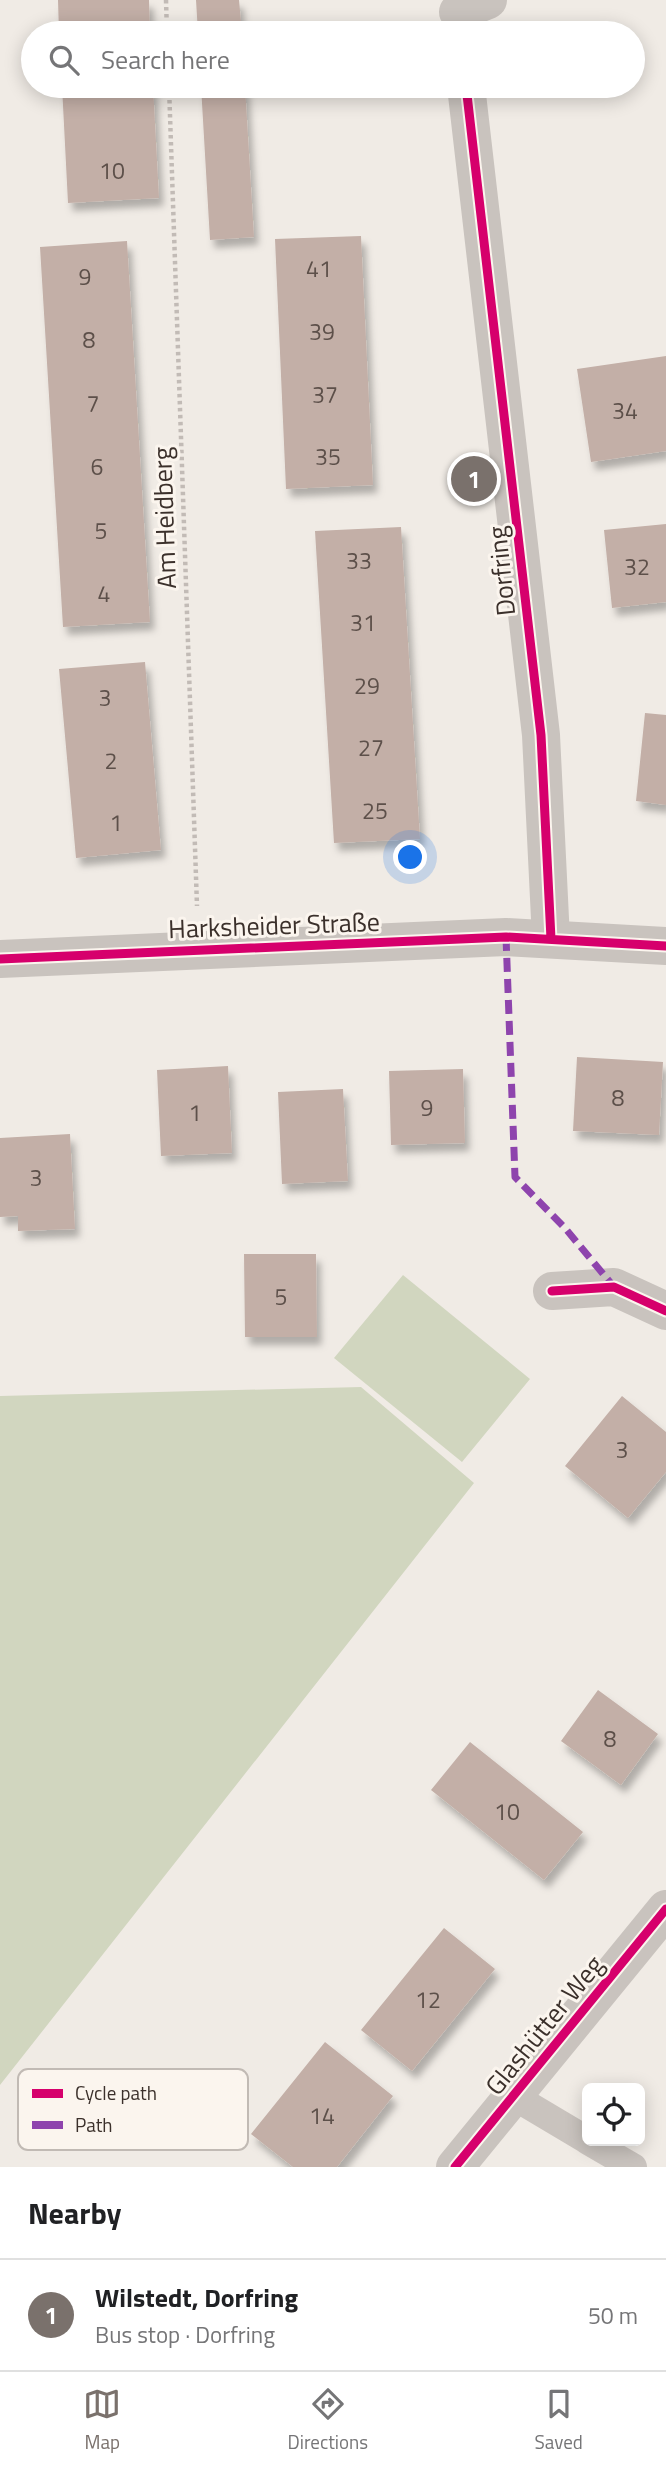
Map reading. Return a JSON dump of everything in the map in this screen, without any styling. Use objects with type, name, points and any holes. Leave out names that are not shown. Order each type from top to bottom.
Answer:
[{"type":"street","name":"Dorfring","points":[[467,98],[541,735],[551,939]]},
{"type":"street","name":"Harksheider Straße","points":[[0,959],[198,948],[506,937],[551,939]]},
{"type":"street","points":[[551,939],[666,946]]},
{"type":"street","points":[[552,1290],[614,1287],[666,1311]]},
{"type":"street","name":"Glashütter Weg","points":[[455,2167],[666,1909]]},
{"type":"lane","points":[[513,2096],[582,2136]]},
{"type":"lane","points":[[598,2146],[633,2167]]},
{"type":"path","points":[[166,0],[167,21]]},
{"type":"green space","points":[[403,1275],[530,1379],[462,1462],[334,1358]]},
{"type":"green space","points":[[361,1387],[474,1483],[0,2085],[0,1396]]},
{"type":"building","points":[[58,0],[149,0],[150,21],[59,21]]},
{"type":"building","points":[[196,0],[239,0],[241,21],[197,21]]},
{"type":"building","points":[[63,98],[154,98],[159,198],[68,203]]},
{"type":"building","points":[[202,98],[246,98],[254,237],[210,240]]},
{"type":"building","points":[[361,236],[373,485],[286,489],[275,239]]},
{"type":"building","points":[[127,241],[150,622],[63,627],[40,247]]},
{"type":"building","points":[[666,356],[666,451],[591,462],[577,369]]},
{"type":"building","points":[[666,524],[666,602],[612,608],[604,530]]},
{"type":"building","points":[[401,527],[420,839],[334,843],[315,531]]},
{"type":"building","points":[[145,662],[161,850],[76,858],[59,669]]},
{"type":"building","points":[[645,713],[666,715],[666,805],[636,801]]},
{"type":"building","points":[[577,1057],[663,1062],[659,1135],[573,1131]]},
{"type":"building","points":[[228,1066],[232,1153],[161,1156],[157,1070]]},
{"type":"building","points":[[463,1069],[465,1143],[391,1145],[389,1071]]},
{"type":"building","points":[[343,1089],[348,1181],[282,1184],[278,1092]]},
{"type":"building","points":[[70,1134],[75,1229],[18,1231],[18,1216],[0,1217],[0,1138]]},
{"type":"building","points":[[244,1254],[316,1254],[317,1337],[245,1337]]},
{"type":"building","points":[[622,1396],[666,1432],[666,1472],[628,1518],[565,1466]]},
{"type":"building","points":[[598,1690],[658,1734],[621,1785],[561,1741]]},
{"type":"building","points":[[470,1742],[583,1832],[544,1880],[431,1790]]},
{"type":"building","points":[[444,1928],[495,1969],[412,2071],[361,2030]]},
{"type":"building","points":[[325,2042],[393,2096],[337,2167],[293,2167],[251,2134]]},
{"type":"marked path","points":[[506,937],[515,1177],[565,1228],[614,1287]]},
{"type":"cycle path","points":[[467,98],[541,735],[551,939]]},
{"type":"cycle path","points":[[0,959],[506,937],[666,946]]},
{"type":"cycle path","points":[[552,1291],[614,1287],[666,1311]]},
{"type":"cycle path","points":[[455,2167],[666,1909]]},
{"type":"place","name":"Wilstedt, Dorfring","points":[[474,479]]}]
